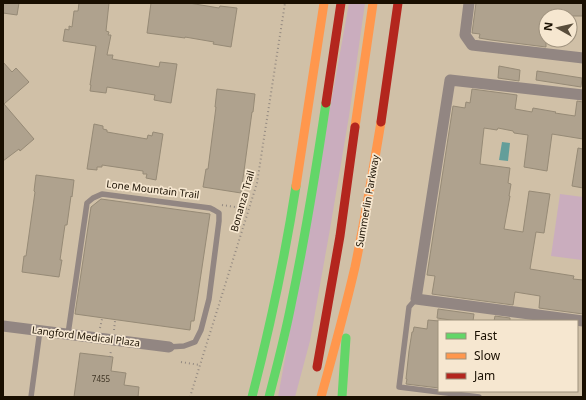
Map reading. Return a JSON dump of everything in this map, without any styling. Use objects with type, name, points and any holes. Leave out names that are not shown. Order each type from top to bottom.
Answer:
[{"type":"highway","points":[[252,397],[267,340],[280,274],[297,179],[324,3]]},
{"type":"highway","points":[[269,397],[289,315],[302,251],[341,3]]},
{"type":"highway","points":[[316,374],[340,236],[373,3]]},
{"type":"highway","name":"Summerlin Parkway","points":[[321,397],[355,266],[372,178],[398,3]]},
{"type":"highway","points":[[255,346],[280,274]]},
{"type":"highway","points":[[342,397],[350,284]]},
{"type":"street","points":[[469,3],[465,35],[472,45],[583,58]]},
{"type":"street","points":[[575,320],[416,299],[450,80],[583,95]]},
{"type":"street","name":"Langford Medical Plaza","points":[[3,326],[169,347]]},
{"type":"lane","points":[[68,334],[87,203],[93,198],[102,194],[210,208],[219,213],[219,221],[209,299],[201,330],[195,342],[184,346],[169,347]]},
{"type":"lane","points":[[416,299],[409,307],[399,386],[438,391]]},
{"type":"lane","points":[[31,397],[40,330]]},
{"type":"lane","points":[[443,392],[479,397]]},
{"type":"path","name":"Bonanza Trail","points":[[190,397],[257,183],[285,3]]},
{"type":"path","points":[[216,204],[249,209]]},
{"type":"path","points":[[100,329],[102,319]]},
{"type":"path","points":[[114,331],[115,321]]},
{"type":"path","points":[[110,352],[110,357]]},
{"type":"path","points":[[181,362],[200,365]]},
{"type":"shaded area","points":[[349,3],[365,3],[349,116],[310,341],[295,397],[278,397]]},
{"type":"shaded area","points":[[560,194],[583,197],[582,260],[551,256]]},
{"type":"water","points":[[502,142],[510,143],[508,161],[499,160]]},
{"type":"building","points":[[3,3],[19,3],[17,15],[3,13]]},
{"type":"building","points":[[79,3],[109,3],[106,31],[109,32],[108,35],[111,35],[107,55],[113,55],[112,59],[159,67],[160,62],[177,64],[171,103],[154,100],[155,95],[107,87],[106,93],[90,91],[96,46],[63,41],[65,29],[69,30],[69,26],[72,27],[74,11],[78,11]]},
{"type":"building","points":[[151,3],[189,3],[219,8],[220,6],[237,8],[231,47],[213,44],[214,42],[185,37],[147,33]]},
{"type":"building","points":[[476,3],[583,3],[583,16],[578,16],[578,8],[538,8],[538,46],[479,38],[480,34],[472,33]]},
{"type":"building","points":[[3,62],[12,72],[16,68],[29,82],[4,104],[34,139],[20,151],[19,149],[3,161]]},
{"type":"building","points":[[499,66],[520,70],[519,81],[498,78]]},
{"type":"building","points":[[537,71],[582,78],[581,87],[536,80]]},
{"type":"building","points":[[217,89],[255,94],[241,193],[203,187],[206,169],[208,169]]},
{"type":"building","points":[[472,89],[517,95],[515,109],[532,112],[533,108],[575,116],[577,101],[583,102],[583,139],[552,134],[547,171],[524,167],[528,135],[514,133],[513,131],[498,128],[497,130],[484,128],[480,164],[510,168],[508,183],[511,184],[510,196],[504,229],[523,232],[529,191],[550,194],[544,233],[536,232],[530,269],[574,276],[573,279],[583,280],[583,314],[539,308],[540,296],[515,292],[513,305],[432,294],[435,276],[427,275],[453,106],[465,108],[466,102],[470,103]]},
{"type":"building","points":[[94,124],[103,126],[103,129],[107,130],[107,132],[147,139],[148,135],[152,136],[153,132],[163,134],[156,180],[146,178],[147,174],[143,174],[143,171],[102,165],[102,167],[97,167],[97,170],[87,169]]},
{"type":"building","points":[[578,148],[583,149],[583,188],[572,186]]},
{"type":"building","points":[[36,175],[74,180],[67,225],[65,225],[59,277],[22,272],[24,256],[26,256]]},
{"type":"building","points":[[101,199],[210,214],[194,321],[191,321],[190,330],[75,314],[91,207]]},
{"type":"building","points":[[438,309],[474,314],[473,320],[450,320],[437,318]]},
{"type":"building","points":[[495,316],[510,318],[510,320],[494,320]]},
{"type":"building","points":[[428,320],[438,321],[438,388],[406,384],[412,332],[414,327],[427,329]]},
{"type":"building","points":[[80,353],[113,357],[111,371],[126,373],[124,385],[139,387],[138,397],[74,397]]},
{"type":"traffic: fast","points":[[269,397],[284,340],[296,280],[326,103]]},
{"type":"traffic: fast","points":[[252,397],[277,292],[296,186]]},
{"type":"traffic: fast","points":[[342,397],[346,338]]},
{"type":"traffic: slow","points":[[296,186],[324,3]]},
{"type":"traffic: slow","points":[[355,127],[373,3]]},
{"type":"traffic: slow","points":[[321,397],[355,267],[366,213],[381,122]]},
{"type":"traffic: jam","points":[[326,103],[341,3]]},
{"type":"traffic: jam","points":[[381,122],[398,3]]},
{"type":"traffic: jam","points":[[317,367],[340,236],[355,127]]}]
